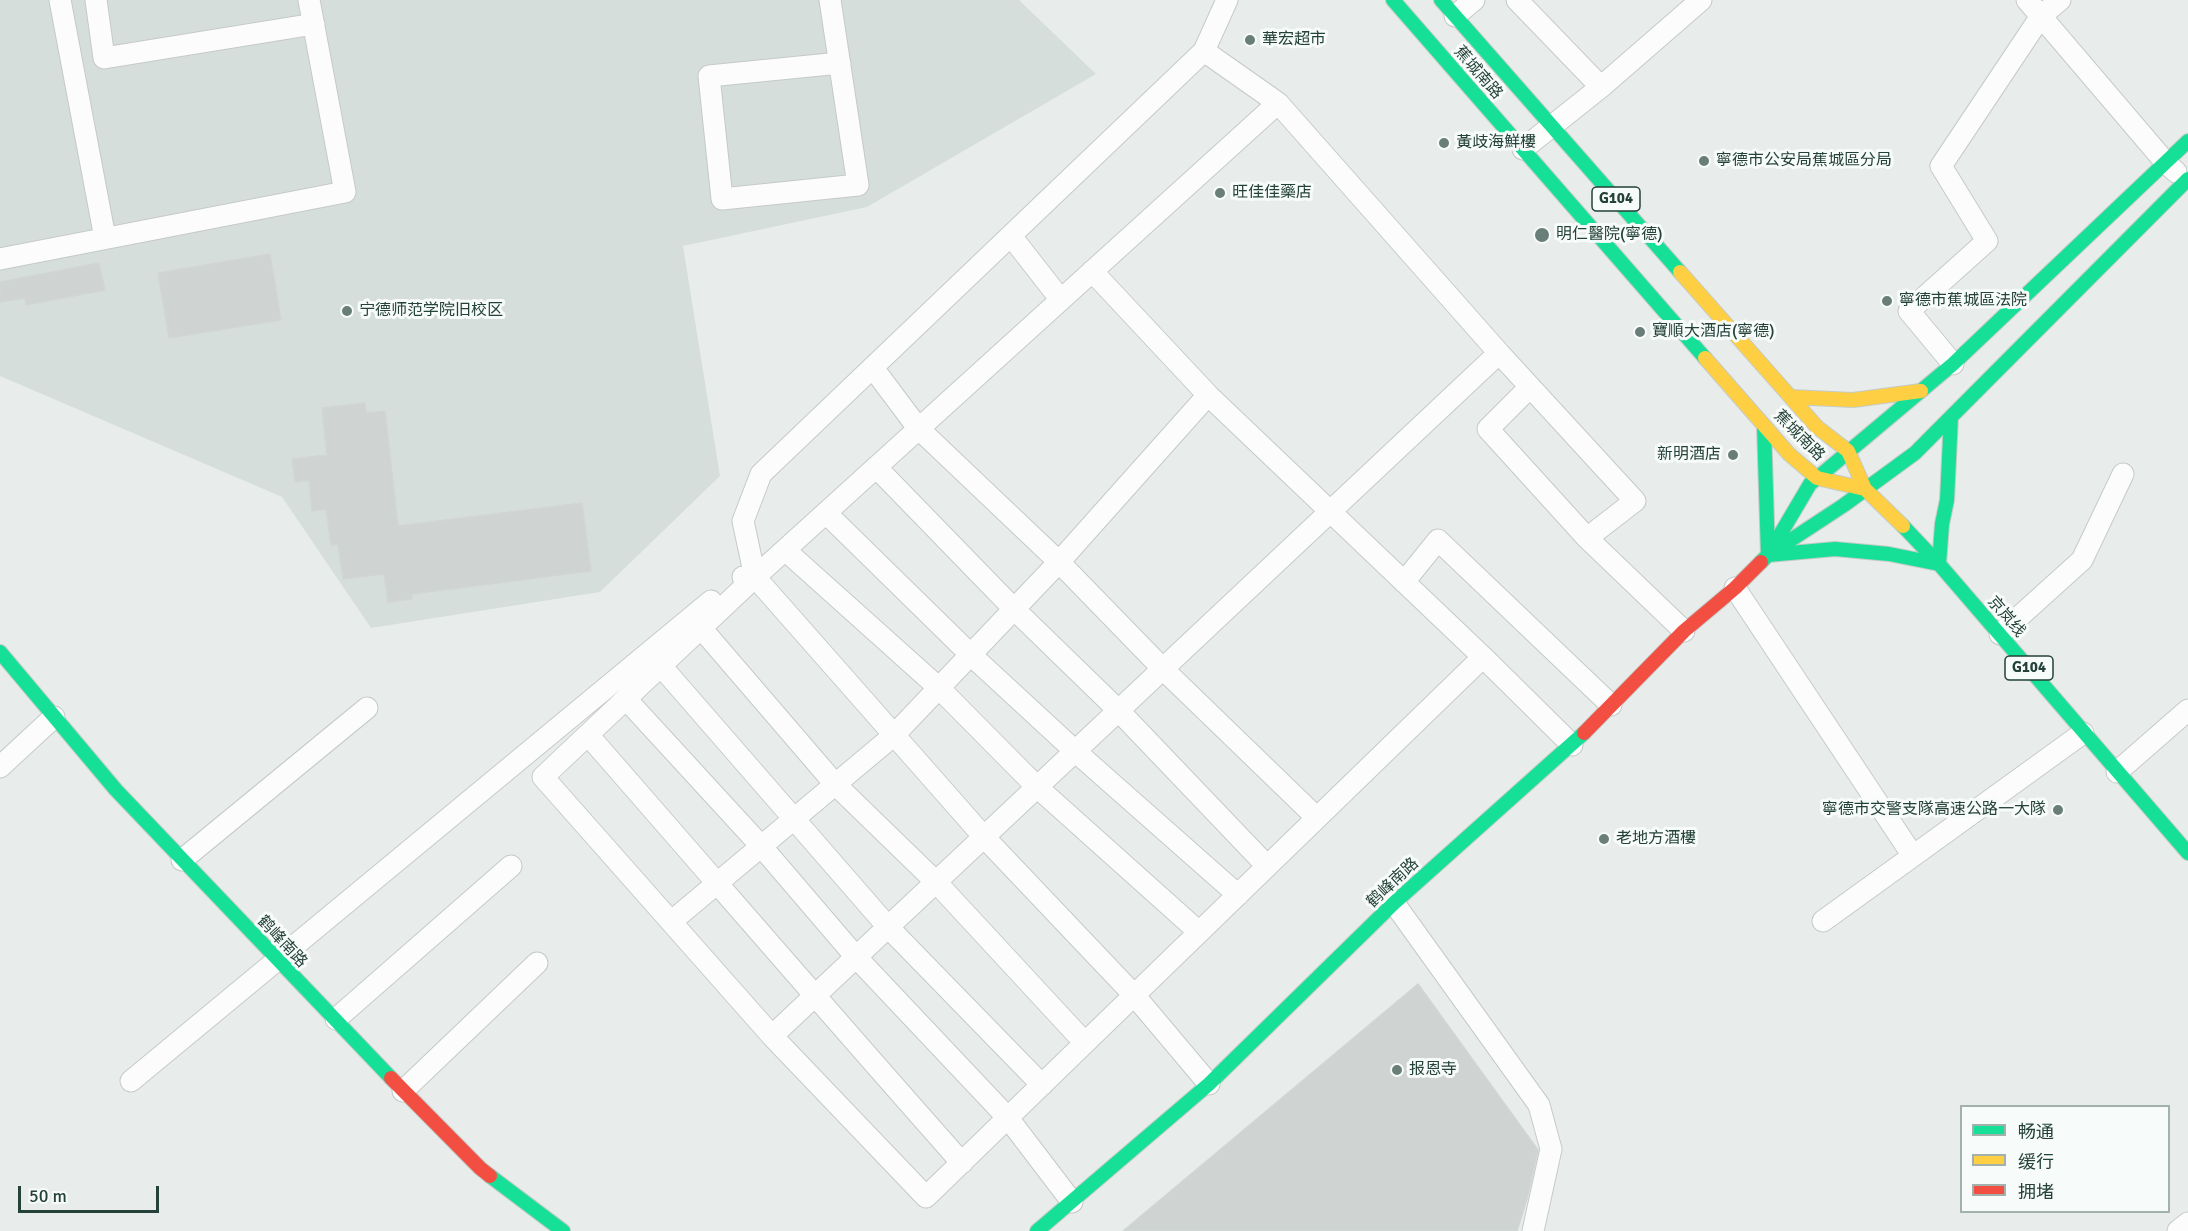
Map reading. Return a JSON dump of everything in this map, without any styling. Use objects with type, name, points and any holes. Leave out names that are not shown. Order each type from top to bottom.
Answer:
[{"type":"main road","name":"蕉城南路","points":[[1393,0],[1789,454],[1817,478],[1864,489]]},
{"type":"main road","name":"蕉城南路","points":[[1441,0],[1817,427],[1848,451],[1864,489]]},
{"type":"main road","points":[[1768,555],[1810,484],[1953,364],[2188,141]]},
{"type":"main road","points":[[1768,555],[1844,505],[1915,453],[2187,181]]},
{"type":"main road","points":[[1791,397],[1852,400],[1921,392]]},
{"type":"main road","points":[[1768,555],[1835,549],[1939,564],[1942,524],[1947,500],[1951,417]]},
{"type":"main road","points":[[1764,426],[1768,555]]},
{"type":"main road","name":"京岚线","points":[[1864,489],[1915,537],[2188,853]]},
{"type":"main road","name":"鹤峰南路","points":[[1037,1231],[1209,1084],[1394,903],[1572,745],[1684,631],[1768,555]]},
{"type":"main road","name":"鹤峰南路","points":[[0,652],[116,790],[403,1091],[480,1168],[563,1231]]},
{"type":"street","points":[[60,0],[105,238]]},
{"type":"street","points":[[96,0],[104,58],[314,24]]},
{"type":"street","points":[[0,259],[345,192],[309,0]]},
{"type":"street","points":[[830,0],[840,63],[858,185],[722,199],[709,76],[840,63]]},
{"type":"street","points":[[1209,1084],[1134,995],[984,837],[755,577],[743,520],[761,474],[1204,51],[1227,0]]},
{"type":"street","points":[[1455,16],[1474,0]]},
{"type":"street","points":[[1517,0],[1601,87]]},
{"type":"street","points":[[1523,149],[1601,87],[1701,0]]},
{"type":"street","points":[[1953,364],[1909,311],[1987,241],[1941,166],[2034,8],[2060,0]]},
{"type":"street","points":[[2034,8],[2166,163],[2187,181]]},
{"type":"street","points":[[1204,51],[1278,103],[1499,353],[1635,501],[1587,538]]},
{"type":"street","points":[[1278,103],[755,577],[543,777],[772,1036],[926,1197],[1483,657]]},
{"type":"street","points":[[1011,236],[1061,300]]},
{"type":"street","points":[[1092,272],[1208,395],[1572,745]]},
{"type":"street","points":[[772,1036],[1499,353]]},
{"type":"street","points":[[873,368],[918,429],[1059,562],[1163,669],[1317,818]]},
{"type":"street","points":[[1530,387],[1488,429],[1587,538],[1684,631]]},
{"type":"street","points":[[672,921],[893,736],[1059,562],[1208,395]]},
{"type":"street","points":[[876,467],[1014,609],[1118,710],[1267,866]]},
{"type":"street","points":[[2000,634],[2082,560],[2123,474]]},
{"type":"street","points":[[826,513],[971,655],[1075,751],[1238,895]]},
{"type":"street","points":[[1404,582],[1438,540],[1611,705]]},
{"type":"street","points":[[785,550],[939,688],[1037,787],[1200,932]]},
{"type":"street","points":[[131,1081],[740,577],[755,577]]},
{"type":"street","points":[[1734,588],[1913,856]]},
{"type":"street","points":[[701,628],[835,784],[936,882],[1085,1043]]},
{"type":"street","points":[[661,666],[888,927],[1042,1085]]},
{"type":"street","points":[[626,699],[761,846],[856,957],[1008,1118],[1072,1202]]},
{"type":"street","points":[[182,860],[367,708]]},
{"type":"street","points":[[2117,772],[2188,710]]},
{"type":"street","points":[[0,767],[54,717]]},
{"type":"street","points":[[1823,921],[2084,733]]},
{"type":"street","points":[[588,735],[813,996],[962,1163]]},
{"type":"street","points":[[336,1019],[512,866]]},
{"type":"street","points":[[1394,903],[1539,1105],[1551,1149],[1533,1231]]},
{"type":"street","points":[[403,1091],[537,963]]},
{"type":"street","points":[[2178,1231],[2188,1223]]},
{"type":"shaded area","name":"宁德师范学院旧校区","points":[[0,0],[1019,0],[1096,74],[867,207],[683,246],[720,476],[600,592],[371,628],[282,497],[0,376]]},
{"type":"building","points":[[270,254],[281,320],[169,338],[158,273]]},
{"type":"building","points":[[99,263],[105,290],[26,305],[25,298],[0,302],[0,282]]},
{"type":"building","points":[[365,403],[366,413],[385,411],[398,526],[582,503],[591,571],[412,594],[412,599],[388,602],[384,574],[343,579],[338,544],[331,545],[326,509],[312,511],[309,480],[295,482],[292,459],[327,455],[322,408]]},
{"type":"building","name":"报恩寺","points":[[1418,984],[1538,1150],[1517,1231],[1123,1231]]},
{"type":"traffic: fast","points":[[1393,0],[1705,358]]},
{"type":"traffic: fast","points":[[1441,0],[1680,272]]},
{"type":"traffic: fast","points":[[1771,550],[1810,484],[1953,364],[2188,141]]},
{"type":"traffic: fast","points":[[1761,562],[1915,453],[2188,179]]},
{"type":"traffic: fast","points":[[1764,426],[1768,555],[1835,549],[1889,554],[1939,564],[1942,524],[1947,500],[1951,417]]},
{"type":"traffic: fast","points":[[1903,526],[1939,564],[2188,853]]},
{"type":"traffic: fast","points":[[0,652],[116,790],[391,1078]]},
{"type":"traffic: fast","points":[[1037,1231],[1209,1084],[1394,903],[1584,733]]},
{"type":"traffic: fast","points":[[490,1176],[563,1231]]},
{"type":"traffic: slow","points":[[1680,272],[1817,427],[1848,451],[1865,489],[1903,526]]},
{"type":"traffic: slow","points":[[1705,358],[1789,454],[1817,478],[1865,489]]},
{"type":"traffic: slow","points":[[1791,397],[1853,400],[1921,391]]},
{"type":"traffic: jam","points":[[1584,733],[1684,631],[1735,588],[1761,562]]},
{"type":"traffic: jam","points":[[391,1078],[490,1176]]},
{"type":"place","name":"華宏超市","points":[[1250,40]]},
{"type":"place","name":"黃歧海鮮樓","points":[[1444,143]]},
{"type":"place","name":"寧德市公安局蕉城區分局","points":[[1704,161]]},
{"type":"place","name":"旺佳佳藥店","points":[[1220,193]]},
{"type":"place","name":"明仁醫院(寧德)","points":[[1542,235]]},
{"type":"place","name":"寧德市蕉城區法院","points":[[1887,301]]},
{"type":"place","name":"宁德师范学院旧校区","points":[[347,311]]},
{"type":"place","name":"寶順大酒店(寧德)","points":[[1640,332]]},
{"type":"place","name":"新明酒店","points":[[1733,455]]},
{"type":"place","name":"寧德市交警支隊高速公路一大隊","points":[[2058,810]]},
{"type":"place","name":"老地方酒樓","points":[[1604,839]]},
{"type":"place","name":"报恩寺","points":[[1397,1070]]}]
